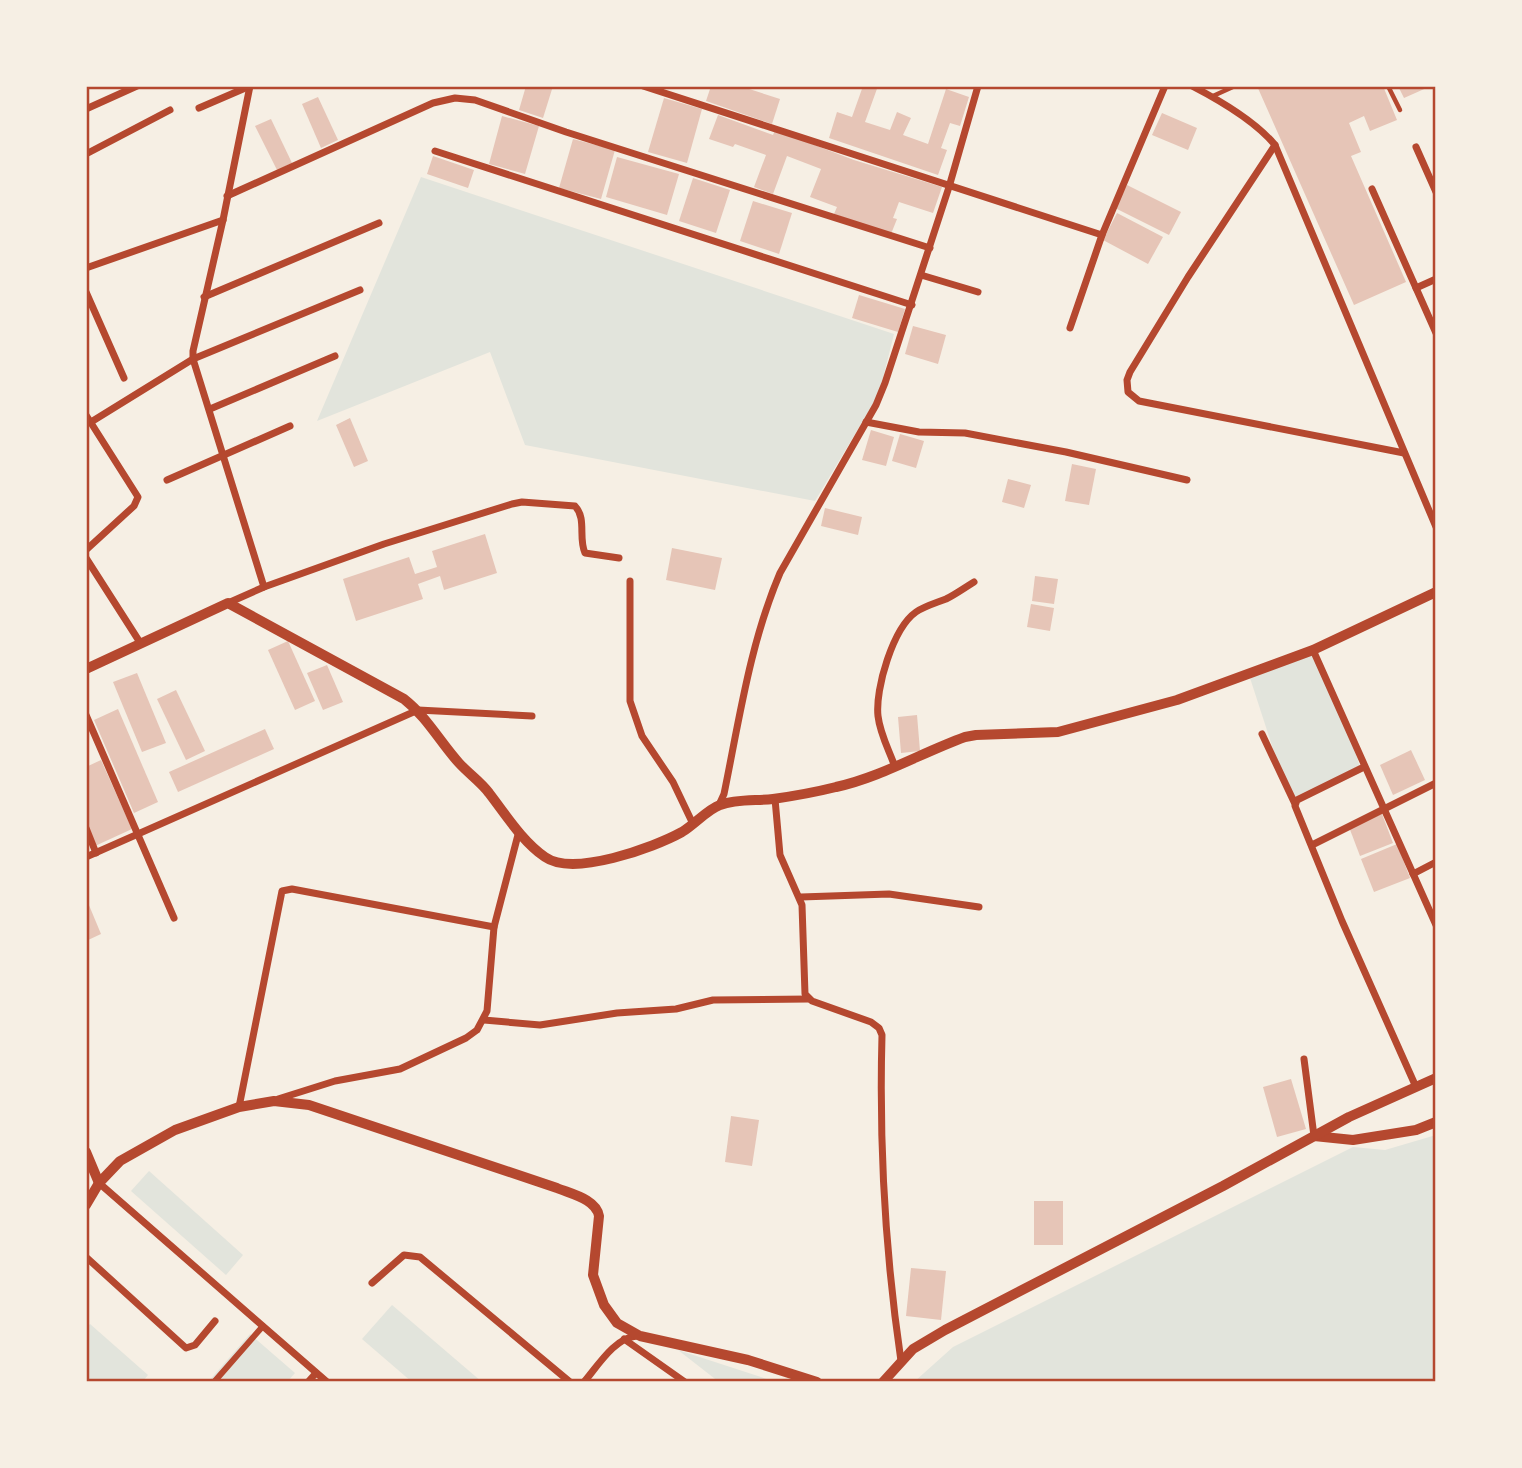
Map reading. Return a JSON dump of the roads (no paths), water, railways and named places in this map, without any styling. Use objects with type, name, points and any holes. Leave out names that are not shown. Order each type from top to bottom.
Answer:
[{"type":"street","points":[[86,110],[137,86]]},
{"type":"street","points":[[200,108],[250,86]]},
{"type":"street","points":[[250,86],[223,220],[194,341],[193,359],[264,587]]},
{"type":"street","points":[[643,86],[1102,236]]},
{"type":"street","points":[[228,603],[404,699],[418,710],[459,763],[486,788],[519,831],[547,858],[560,865],[573,866],[651,846],[693,824],[719,805],[724,794],[759,631],[780,573],[866,422],[885,383],[949,187],[978,86]]},
{"type":"street","points":[[1070,328],[1102,236],[1165,86]]},
{"type":"street","points":[[1192,86],[1212,96],[1262,132],[1275,145],[1436,527]]},
{"type":"street","points":[[227,196],[433,103],[465,99],[508,110],[566,132],[929,248]]},
{"type":"street","points":[[86,154],[170,110]]},
{"type":"street","points":[[1275,145],[1188,277],[1130,372],[1126,384],[1128,392],[1139,401],[1404,453]]},
{"type":"street","points":[[1416,147],[1436,192]]},
{"type":"street","points":[[435,151],[912,304]]},
{"type":"street","points":[[1372,190],[1436,333]]},
{"type":"street","points":[[86,268],[223,220]]},
{"type":"street","points":[[204,297],[379,223]]},
{"type":"street","points":[[921,275],[978,292]]},
{"type":"street","points":[[1416,288],[1436,279]]},
{"type":"street","points":[[91,422],[193,359],[359,290]]},
{"type":"street","points":[[86,292],[124,378]]},
{"type":"street","points":[[210,409],[335,356]]},
{"type":"street","points":[[86,415],[138,497],[134,506],[86,550]]},
{"type":"street","points":[[866,422],[919,432],[965,433],[1066,452],[1187,480]]},
{"type":"street","points":[[167,480],[290,426]]},
{"type":"street","points":[[86,669],[264,587],[384,544],[522,502],[575,506],[582,519],[585,553],[619,558]]},
{"type":"street","points":[[86,558],[141,643]]},
{"type":"street","points":[[630,581],[630,701],[642,736],[673,782],[693,824]]},
{"type":"street","points":[[895,767],[880,726],[878,701],[896,638],[914,614],[974,582]]},
{"type":"street","points":[[719,805],[775,799],[836,787],[976,735],[1058,732],[1177,700],[1313,650],[1436,592]]},
{"type":"street","points":[[1313,650],[1436,925]]},
{"type":"street","points":[[86,857],[418,710],[533,716]]},
{"type":"street","points":[[86,715],[174,918]]},
{"type":"street","points":[[1262,734],[1295,804],[1347,933],[1416,1087]]},
{"type":"street","points":[[1295,804],[1297,800],[1364,767]]},
{"type":"street","points":[[1312,845],[1436,783]]},
{"type":"street","points":[[775,799],[780,855],[787,875],[801,897],[804,915],[805,991],[810,999]]},
{"type":"street","points":[[86,828],[96,853]]},
{"type":"street","points":[[86,1205],[99,1183],[120,1161],[175,1129],[239,1107],[274,1101],[335,1081],[400,1069],[466,1038],[477,1030],[487,1011],[494,927],[519,831]]},
{"type":"street","points":[[1413,874],[1436,863]]},
{"type":"street","points":[[239,1107],[282,891],[288,888],[494,927]]},
{"type":"street","points":[[801,897],[889,894],[979,906]]},
{"type":"street","points":[[484,1020],[540,1025],[617,1013],[676,1009],[713,1000],[810,999],[871,1022],[879,1028],[882,1035],[880,1142],[891,1292],[901,1361]]},
{"type":"street","points":[[1304,1059],[1314,1136]]},
{"type":"street","points":[[883,1382],[913,1349],[945,1330],[1349,1117],[1436,1078]]},
{"type":"street","points":[[274,1101],[309,1105],[418,1140],[557,1188],[591,1203],[596,1207],[599,1216],[592,1266],[598,1293],[617,1323],[640,1336],[748,1360],[817,1382]]},
{"type":"street","points":[[1314,1136],[1353,1140],[1416,1130],[1436,1122]]},
{"type":"street","points":[[86,1152],[99,1183],[327,1382]]},
{"type":"street","points":[[372,1283],[404,1255],[420,1257],[570,1382]]},
{"type":"street","points":[[86,1257],[186,1348],[195,1345],[215,1321]]},
{"type":"street","points":[[214,1382],[263,1326]]},
{"type":"street","points":[[584,1382],[624,1339],[640,1336]]},
{"type":"street","points":[[624,1339],[685,1382]]},
{"type":"street","points":[[308,1382],[316,1373]]},
{"type":"lane","points":[[1212,96],[1235,86]]},
{"type":"lane","points":[[1388,86],[1400,110]]}]
